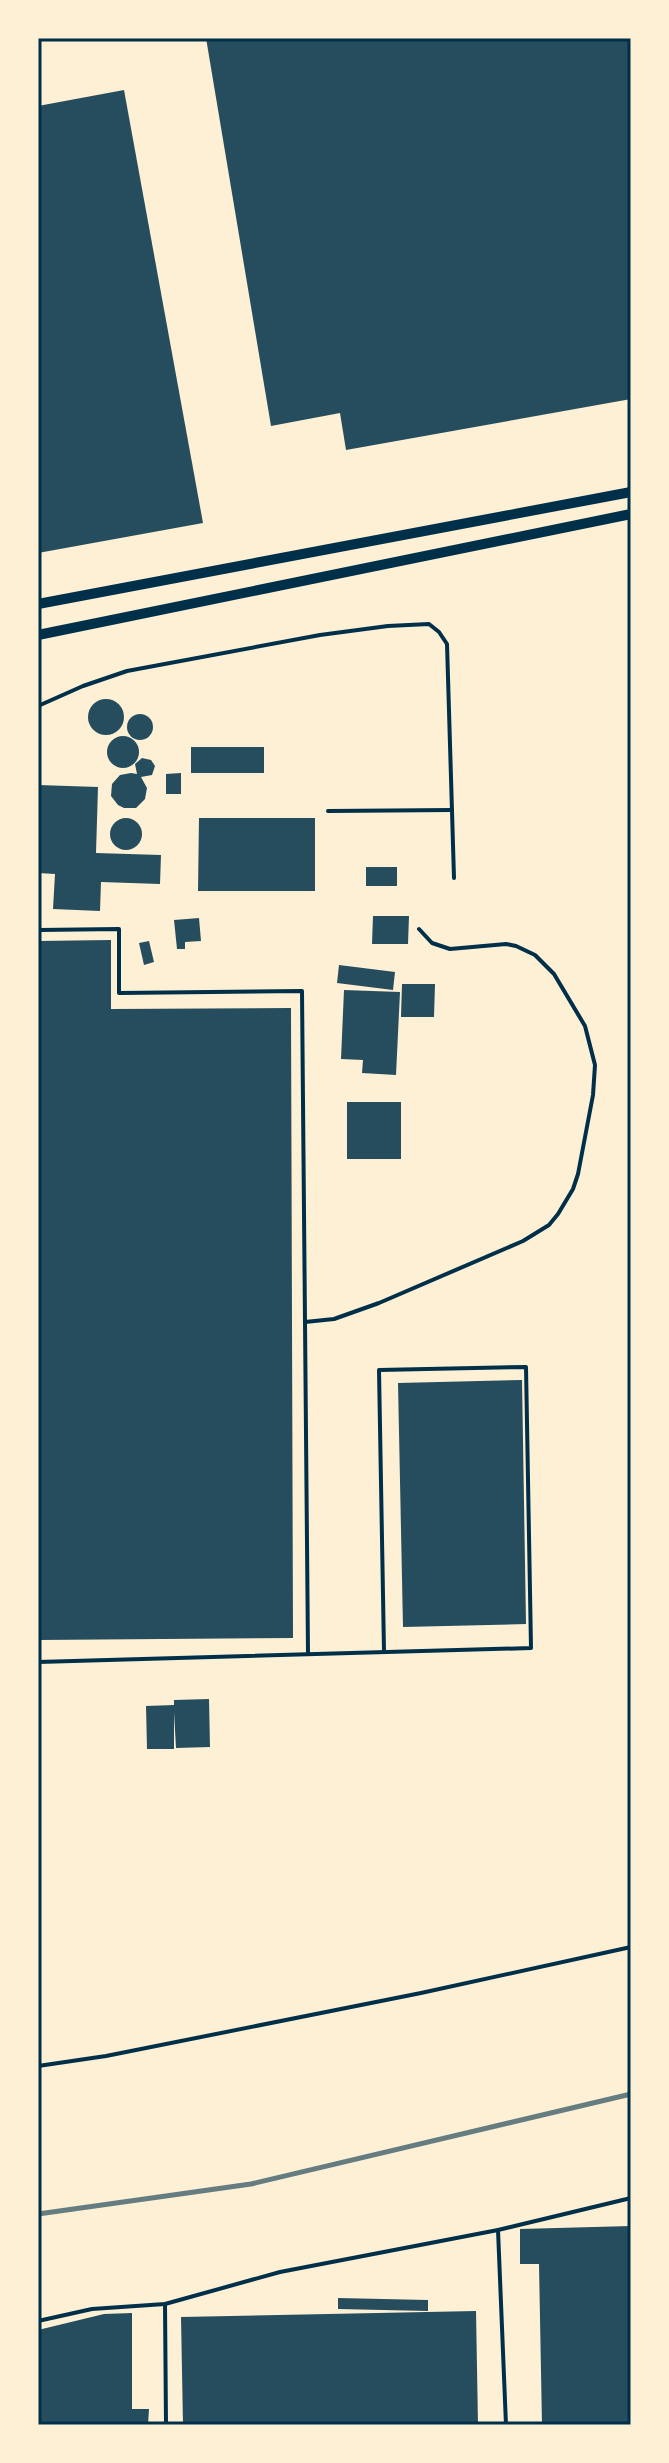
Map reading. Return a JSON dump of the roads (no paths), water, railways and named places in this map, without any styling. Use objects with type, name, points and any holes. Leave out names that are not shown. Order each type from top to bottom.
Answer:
[{"type":"street","points":[[38,604],[628,492],[631,514],[38,635]]},
{"type":"lane","points":[[38,706],[127,671],[320,635],[429,624],[447,644],[454,878]]},
{"type":"lane","points":[[328,811],[452,810]]},
{"type":"lane","points":[[39,930],[119,929],[119,993],[302,991],[308,1653]]},
{"type":"lane","points":[[305,1322],[334,1319],[368,1307],[523,1241],[549,1225],[573,1189],[578,1174],[593,1095],[595,1065],[585,1026],[554,974],[535,955],[516,946],[506,944],[450,949],[432,943],[419,929]]},
{"type":"lane","points":[[38,1662],[531,1648],[526,1367],[379,1370],[384,1651]]},
{"type":"lane","points":[[38,2066],[106,2056],[421,1993],[631,1947]]},
{"type":"lane","points":[[38,2321],[92,2309],[165,2304],[280,2272],[498,2230],[631,2198]]},
{"type":"lane","points":[[498,2230],[506,2425]]},
{"type":"lane","points":[[165,2304],[166,2425]]},
{"type":"railway","points":[[38,2214],[251,2184],[631,2094]]}]
